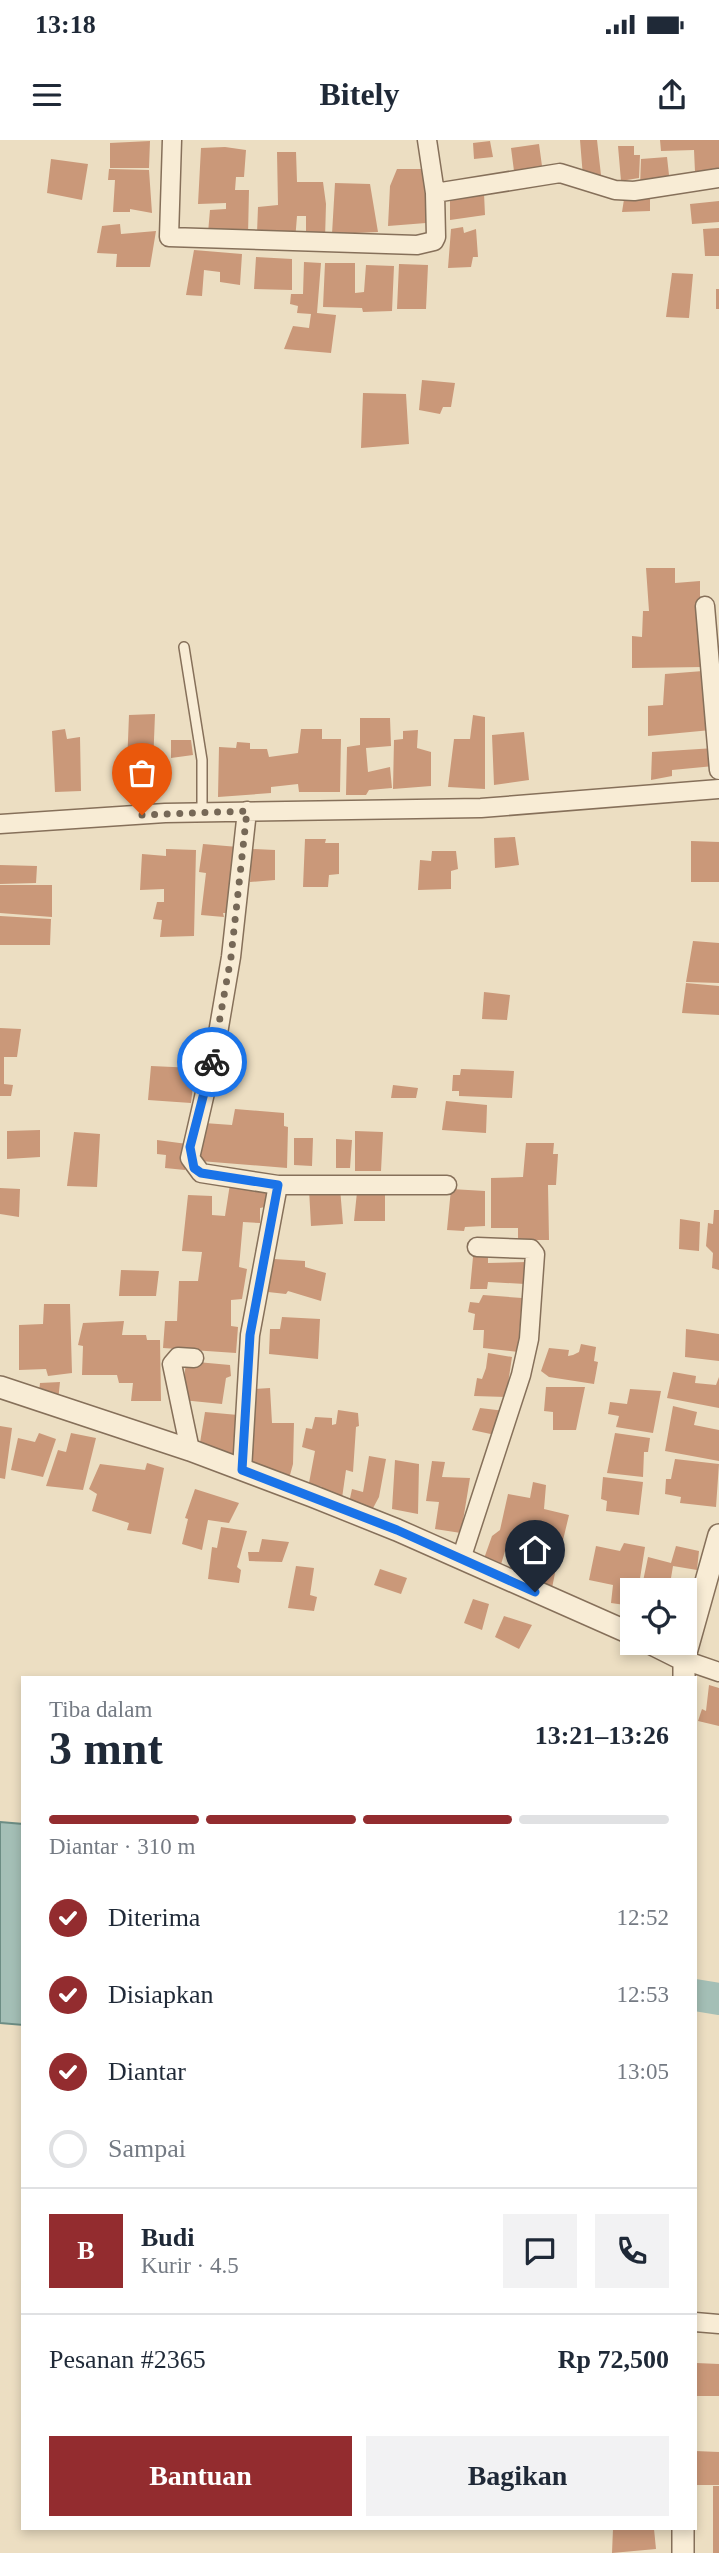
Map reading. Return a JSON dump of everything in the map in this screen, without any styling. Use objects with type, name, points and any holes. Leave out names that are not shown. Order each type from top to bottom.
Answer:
[{"type":"street","points":[[173,140],[167,231],[169,237],[427,243],[436,237],[435,193],[427,140]]},
{"type":"street","points":[[435,193],[551,173],[560,173],[615,190],[634,191],[719,178]]},
{"type":"street","points":[[705,606],[719,770]]},
{"type":"street","points":[[0,824],[202,812],[481,808],[719,789]]},
{"type":"street","points":[[247,811],[231,957],[216,1045],[190,1158],[201,1173],[278,1185],[447,1185]]},
{"type":"street","points":[[242,1470],[250,1335],[278,1185]]},
{"type":"street","points":[[461,1559],[521,1375],[529,1339],[534,1284],[535,1254],[531,1250],[477,1247]]},
{"type":"street","points":[[190,1450],[172,1364],[177,1357],[194,1358]]},
{"type":"street","points":[[0,1387],[190,1450],[397,1530],[620,1629]]},
{"type":"street","points":[[684,1669],[719,1535]]},
{"type":"street","points":[[666,1655],[684,1669],[719,1672]]},
{"type":"street","points":[[697,2322],[719,2324]]},
{"type":"street","points":[[682,2530],[683,2553]]},
{"type":"lane","points":[[184,647],[203,770],[202,812]]},
{"type":"water","points":[[0,1822],[21,1824],[21,2025],[0,2023]]},
{"type":"building","points":[[580,140],[597,140],[601,175],[583,177]]},
{"type":"building","points":[[660,140],[719,140],[719,170],[695,172],[694,150],[661,151]]},
{"type":"building","points":[[150,141],[149,168],[110,168],[110,143]]},
{"type":"building","points":[[490,141],[493,157],[474,159],[473,143]]},
{"type":"building","points":[[539,144],[542,166],[514,171],[511,148]]},
{"type":"building","points":[[618,146],[634,146],[634,155],[640,155],[639,178],[621,181]]},
{"type":"building","points":[[201,148],[246,150],[244,177],[236,177],[235,190],[249,190],[248,235],[208,233],[210,210],[226,209],[226,203],[198,204]]},
{"type":"building","points":[[277,152],[296,152],[297,182],[323,182],[326,204],[325,239],[306,242],[306,216],[297,216],[295,241],[277,239],[276,232],[257,233],[258,207],[278,205]]},
{"type":"building","points":[[667,157],[670,184],[640,187],[641,159]]},
{"type":"building","points":[[51,159],[88,164],[82,200],[47,193]]},
{"type":"building","points":[[109,169],[149,170],[152,213],[130,209],[130,212],[113,212],[115,180],[108,180]]},
{"type":"building","points":[[397,169],[424,169],[426,223],[388,226],[390,186]]},
{"type":"building","points":[[335,183],[370,184],[378,232],[332,234]]},
{"type":"building","points":[[484,193],[485,215],[450,220],[450,194]]},
{"type":"building","points":[[625,193],[650,194],[650,211],[622,212]]},
{"type":"building","points":[[719,201],[719,222],[692,224],[690,204]]},
{"type":"building","points":[[120,224],[121,234],[156,231],[150,267],[116,267],[117,254],[97,253],[102,226]]},
{"type":"building","points":[[463,227],[464,233],[476,229],[478,257],[473,257],[471,267],[448,268],[451,229]]},
{"type":"building","points":[[719,228],[719,256],[705,256],[703,229]]},
{"type":"building","points":[[194,250],[242,254],[240,285],[220,282],[220,272],[204,270],[202,296],[186,295]]},
{"type":"building","points":[[256,257],[292,259],[292,290],[254,289]]},
{"type":"building","points":[[304,262],[321,263],[317,313],[336,315],[331,353],[284,349],[293,326],[309,328],[311,314],[297,313],[298,306],[290,304],[291,294],[303,294]]},
{"type":"building","points":[[325,263],[355,263],[355,293],[364,292],[366,265],[394,266],[392,311],[363,312],[362,308],[323,307]]},
{"type":"building","points":[[399,264],[428,265],[426,309],[397,309]]},
{"type":"building","points":[[672,273],[693,274],[689,318],[666,317]]},
{"type":"building","points":[[716,289],[719,289],[719,309],[716,309]]},
{"type":"building","points":[[422,380],[455,383],[451,407],[443,407],[440,414],[419,410]]},
{"type":"building","points":[[363,393],[406,394],[409,444],[361,448]]},
{"type":"building","points":[[646,568],[675,568],[675,583],[700,581],[700,609],[697,610],[698,636],[704,637],[703,667],[632,668],[632,636],[642,637],[643,611],[649,611]]},
{"type":"building","points":[[703,671],[704,702],[710,703],[711,730],[648,736],[648,706],[663,705],[665,674]]},
{"type":"building","points":[[155,714],[152,791],[126,791],[129,715]]},
{"type":"building","points":[[473,715],[485,717],[485,789],[448,787],[454,739],[470,739]]},
{"type":"building","points":[[360,718],[390,718],[391,746],[366,748],[368,772],[390,767],[392,788],[369,790],[366,795],[346,795],[347,747],[360,745]]},
{"type":"building","points":[[65,729],[67,739],[80,737],[81,791],[55,792],[52,731]]},
{"type":"building","points":[[301,729],[322,729],[322,739],[341,739],[340,792],[299,792],[298,784],[271,787],[271,793],[218,797],[219,747],[236,748],[237,742],[250,743],[250,749],[267,749],[269,757],[298,753]]},
{"type":"building","points":[[418,730],[417,748],[431,752],[431,786],[393,789],[394,740],[403,739],[403,731]]},
{"type":"building","points":[[524,732],[529,780],[494,785],[492,735]]},
{"type":"building","points":[[171,740],[191,740],[193,755],[171,758]]},
{"type":"building","points":[[715,748],[714,766],[672,770],[672,776],[651,780],[652,752]]},
{"type":"building","points":[[515,837],[519,865],[495,868],[494,838]]},
{"type":"building","points":[[305,839],[326,839],[325,843],[339,843],[339,874],[329,875],[328,887],[303,887]]},
{"type":"building","points":[[691,841],[719,842],[719,882],[691,882]]},
{"type":"building","points":[[203,844],[238,847],[236,874],[230,874],[232,913],[223,913],[224,917],[201,915],[206,873],[199,872]]},
{"type":"building","points":[[166,849],[196,850],[194,936],[160,937],[162,920],[153,919],[157,902],[164,902],[164,889],[140,890],[142,854],[166,856]]},
{"type":"building","points":[[252,849],[275,850],[275,880],[250,882],[251,868],[248,866]]},
{"type":"building","points":[[432,851],[456,851],[458,869],[451,871],[451,889],[418,890],[420,860],[431,861]]},
{"type":"building","points":[[0,865],[37,866],[36,883],[0,884]]},
{"type":"building","points":[[0,885],[52,885],[52,917],[0,913]]},
{"type":"building","points":[[0,916],[51,919],[50,945],[0,945]]},
{"type":"building","points":[[693,941],[719,943],[719,983],[686,982]]},
{"type":"building","points":[[686,983],[719,986],[719,1015],[682,1013]]},
{"type":"building","points":[[484,992],[510,995],[507,1020],[482,1019]]},
{"type":"building","points":[[0,1028],[21,1029],[17,1057],[4,1057],[4,1084],[13,1085],[11,1096],[0,1096]]},
{"type":"building","points":[[151,1066],[195,1068],[191,1103],[148,1100]]},
{"type":"building","points":[[461,1069],[514,1071],[512,1098],[459,1096],[459,1091],[452,1091],[453,1075],[460,1075]]},
{"type":"building","points":[[393,1085],[418,1088],[416,1098],[391,1098]]},
{"type":"building","points":[[446,1101],[487,1105],[486,1133],[442,1130]]},
{"type":"building","points":[[235,1109],[284,1113],[284,1126],[288,1127],[287,1168],[200,1161],[204,1123],[232,1125]]},
{"type":"building","points":[[40,1130],[40,1157],[7,1159],[7,1131]]},
{"type":"building","points":[[355,1131],[383,1132],[381,1171],[355,1171]]},
{"type":"building","points":[[74,1132],[100,1134],[97,1187],[67,1186]]},
{"type":"building","points":[[294,1138],[313,1138],[312,1166],[294,1165]]},
{"type":"building","points":[[336,1139],[352,1140],[350,1168],[336,1168]]},
{"type":"building","points":[[157,1140],[187,1144],[185,1170],[165,1168],[166,1155],[157,1154]]},
{"type":"building","points":[[526,1143],[554,1143],[553,1154],[558,1154],[556,1185],[548,1185],[549,1240],[518,1240],[518,1228],[491,1228],[491,1178],[523,1177]]},
{"type":"building","points":[[230,1184],[268,1190],[265,1207],[260,1208],[260,1223],[243,1222],[239,1267],[247,1269],[242,1299],[231,1300],[231,1326],[238,1327],[236,1353],[163,1348],[165,1321],[177,1321],[179,1281],[198,1281],[202,1252],[182,1251],[188,1195],[212,1196],[212,1215],[225,1216]]},
{"type":"building","points":[[0,1188],[20,1189],[19,1217],[0,1214]]},
{"type":"building","points":[[340,1188],[343,1224],[311,1226],[309,1189]]},
{"type":"building","points":[[451,1189],[485,1191],[485,1226],[465,1227],[464,1231],[447,1230]]},
{"type":"building","points":[[357,1192],[385,1193],[385,1221],[354,1221]]},
{"type":"building","points":[[714,1210],[719,1210],[719,1270],[712,1268],[713,1253],[706,1246],[708,1223],[713,1224]]},
{"type":"building","points":[[680,1219],[700,1222],[699,1251],[679,1249]]},
{"type":"building","points":[[473,1257],[488,1257],[488,1263],[527,1262],[525,1284],[488,1282],[487,1289],[470,1289]]},
{"type":"building","points":[[274,1259],[305,1261],[305,1267],[326,1273],[321,1301],[288,1291],[286,1294],[268,1292]]},
{"type":"building","points":[[121,1270],[159,1271],[156,1296],[119,1296]]},
{"type":"building","points":[[483,1295],[522,1298],[518,1352],[483,1348],[484,1330],[473,1330],[475,1314],[468,1312],[470,1302],[479,1303]]},
{"type":"building","points":[[44,1304],[70,1304],[72,1373],[48,1376],[46,1369],[19,1370],[19,1325],[43,1324]]},
{"type":"building","points":[[282,1317],[320,1319],[318,1359],[269,1354],[270,1329],[280,1329]]},
{"type":"building","points":[[124,1321],[122,1335],[146,1335],[147,1340],[160,1340],[161,1401],[131,1401],[133,1383],[119,1383],[117,1375],[82,1375],[83,1346],[78,1345],[83,1323]]},
{"type":"building","points":[[686,1329],[719,1334],[719,1361],[685,1357]]},
{"type":"building","points":[[581,1344],[596,1347],[594,1361],[598,1362],[594,1384],[549,1377],[541,1371],[549,1348],[569,1350],[568,1356],[579,1352]]},
{"type":"building","points":[[488,1353],[512,1357],[506,1397],[474,1396],[477,1378],[482,1379],[486,1368]]},
{"type":"building","points":[[186,1361],[230,1365],[231,1376],[226,1378],[222,1404],[182,1400]]},
{"type":"building","points":[[673,1372],[696,1376],[695,1383],[716,1385],[719,1377],[719,1408],[667,1398]]},
{"type":"building","points":[[60,1382],[58,1401],[38,1401],[40,1383]]},
{"type":"building","points":[[546,1387],[585,1387],[576,1430],[553,1430],[553,1412],[544,1411]]},
{"type":"building","points":[[270,1388],[272,1423],[294,1423],[293,1464],[287,1486],[258,1476],[262,1465],[246,1463],[253,1389]]},
{"type":"building","points":[[630,1389],[661,1391],[653,1433],[616,1427],[619,1416],[608,1414],[610,1402],[627,1404]]},
{"type":"building","points":[[673,1406],[697,1412],[694,1425],[719,1430],[719,1461],[665,1451]]},
{"type":"building","points":[[480,1408],[505,1411],[500,1436],[472,1430]]},
{"type":"building","points":[[338,1410],[358,1413],[359,1426],[356,1427],[353,1472],[346,1470],[341,1505],[320,1498],[322,1487],[309,1483],[315,1451],[302,1447],[306,1428],[312,1429],[315,1417],[332,1418],[332,1425],[336,1424]]},
{"type":"building","points":[[205,1412],[238,1415],[232,1461],[198,1455]]},
{"type":"building","points":[[0,1426],[12,1428],[5,1479],[0,1478]]},
{"type":"building","points":[[39,1433],[56,1439],[43,1477],[11,1470],[18,1438],[35,1442]]},
{"type":"building","points":[[71,1433],[96,1438],[83,1490],[46,1486],[58,1450],[66,1452]]},
{"type":"building","points":[[615,1433],[650,1438],[648,1452],[644,1452],[643,1477],[607,1473]]},
{"type":"building","points":[[369,1456],[386,1459],[379,1497],[372,1510],[349,1503],[352,1489],[363,1492]]},
{"type":"building","points":[[675,1459],[719,1464],[716,1507],[680,1503],[681,1497],[665,1494],[666,1479],[671,1479]]},
{"type":"building","points":[[395,1460],[419,1464],[418,1514],[392,1509]]},
{"type":"building","points":[[432,1461],[445,1462],[442,1477],[470,1478],[461,1533],[435,1529],[439,1502],[426,1501]]},
{"type":"building","points":[[147,1463],[164,1468],[151,1534],[127,1530],[129,1523],[92,1511],[97,1494],[89,1489],[100,1464],[145,1470]]},
{"type":"building","points":[[603,1477],[643,1482],[639,1515],[606,1511],[607,1501],[601,1499]]},
{"type":"building","points":[[533,1482],[546,1485],[544,1509],[569,1515],[559,1557],[506,1548],[499,1571],[481,1567],[492,1536],[500,1530],[508,1494],[530,1498]]},
{"type":"building","points":[[195,1489],[239,1503],[229,1523],[208,1520],[202,1550],[182,1544],[188,1519],[185,1518]]},
{"type":"building","points":[[221,1527],[247,1531],[237,1567],[241,1570],[239,1583],[208,1579],[212,1547],[217,1548]]},
{"type":"building","points":[[262,1539],[289,1542],[282,1562],[249,1561],[248,1552],[259,1552]]},
{"type":"building","points":[[624,1543],[645,1547],[640,1578],[620,1578],[620,1604],[611,1603],[613,1585],[589,1580],[596,1546],[620,1551]]},
{"type":"building","points":[[676,1546],[699,1551],[697,1570],[673,1566],[671,1578],[644,1578],[648,1557],[671,1563]]},
{"type":"building","points":[[523,1557],[557,1563],[552,1588],[519,1582]]},
{"type":"building","points":[[296,1566],[314,1568],[310,1595],[317,1597],[314,1611],[288,1608]]},
{"type":"building","points":[[380,1569],[407,1578],[401,1594],[374,1585]]},
{"type":"building","points":[[473,1599],[489,1604],[482,1630],[464,1623]]},
{"type":"building","points":[[504,1616],[532,1625],[519,1649],[495,1637]]},
{"type":"building","points":[[709,1685],[719,1688],[719,1726],[698,1721],[702,1709],[706,1711]]},
{"type":"building","points":[[697,2363],[719,2364],[719,2396],[697,2396]]},
{"type":"building","points":[[697,2451],[719,2452],[719,2485],[697,2485]]},
{"type":"building","points":[[713,2486],[719,2486],[719,2553],[713,2553]]},
{"type":"building","points":[[613,2530],[654,2530],[656,2549],[612,2553]]},
{"type":"waterway","points":[[697,1995],[719,1999]]},
{"type":"way so far","points":[[142,815],[247,811],[231,957],[212,1062]]},
{"type":"route","points":[[212,1062],[190,1147],[194,1168],[201,1173],[278,1185],[265,1267],[250,1335],[242,1470],[397,1530],[535,1592]]}]
